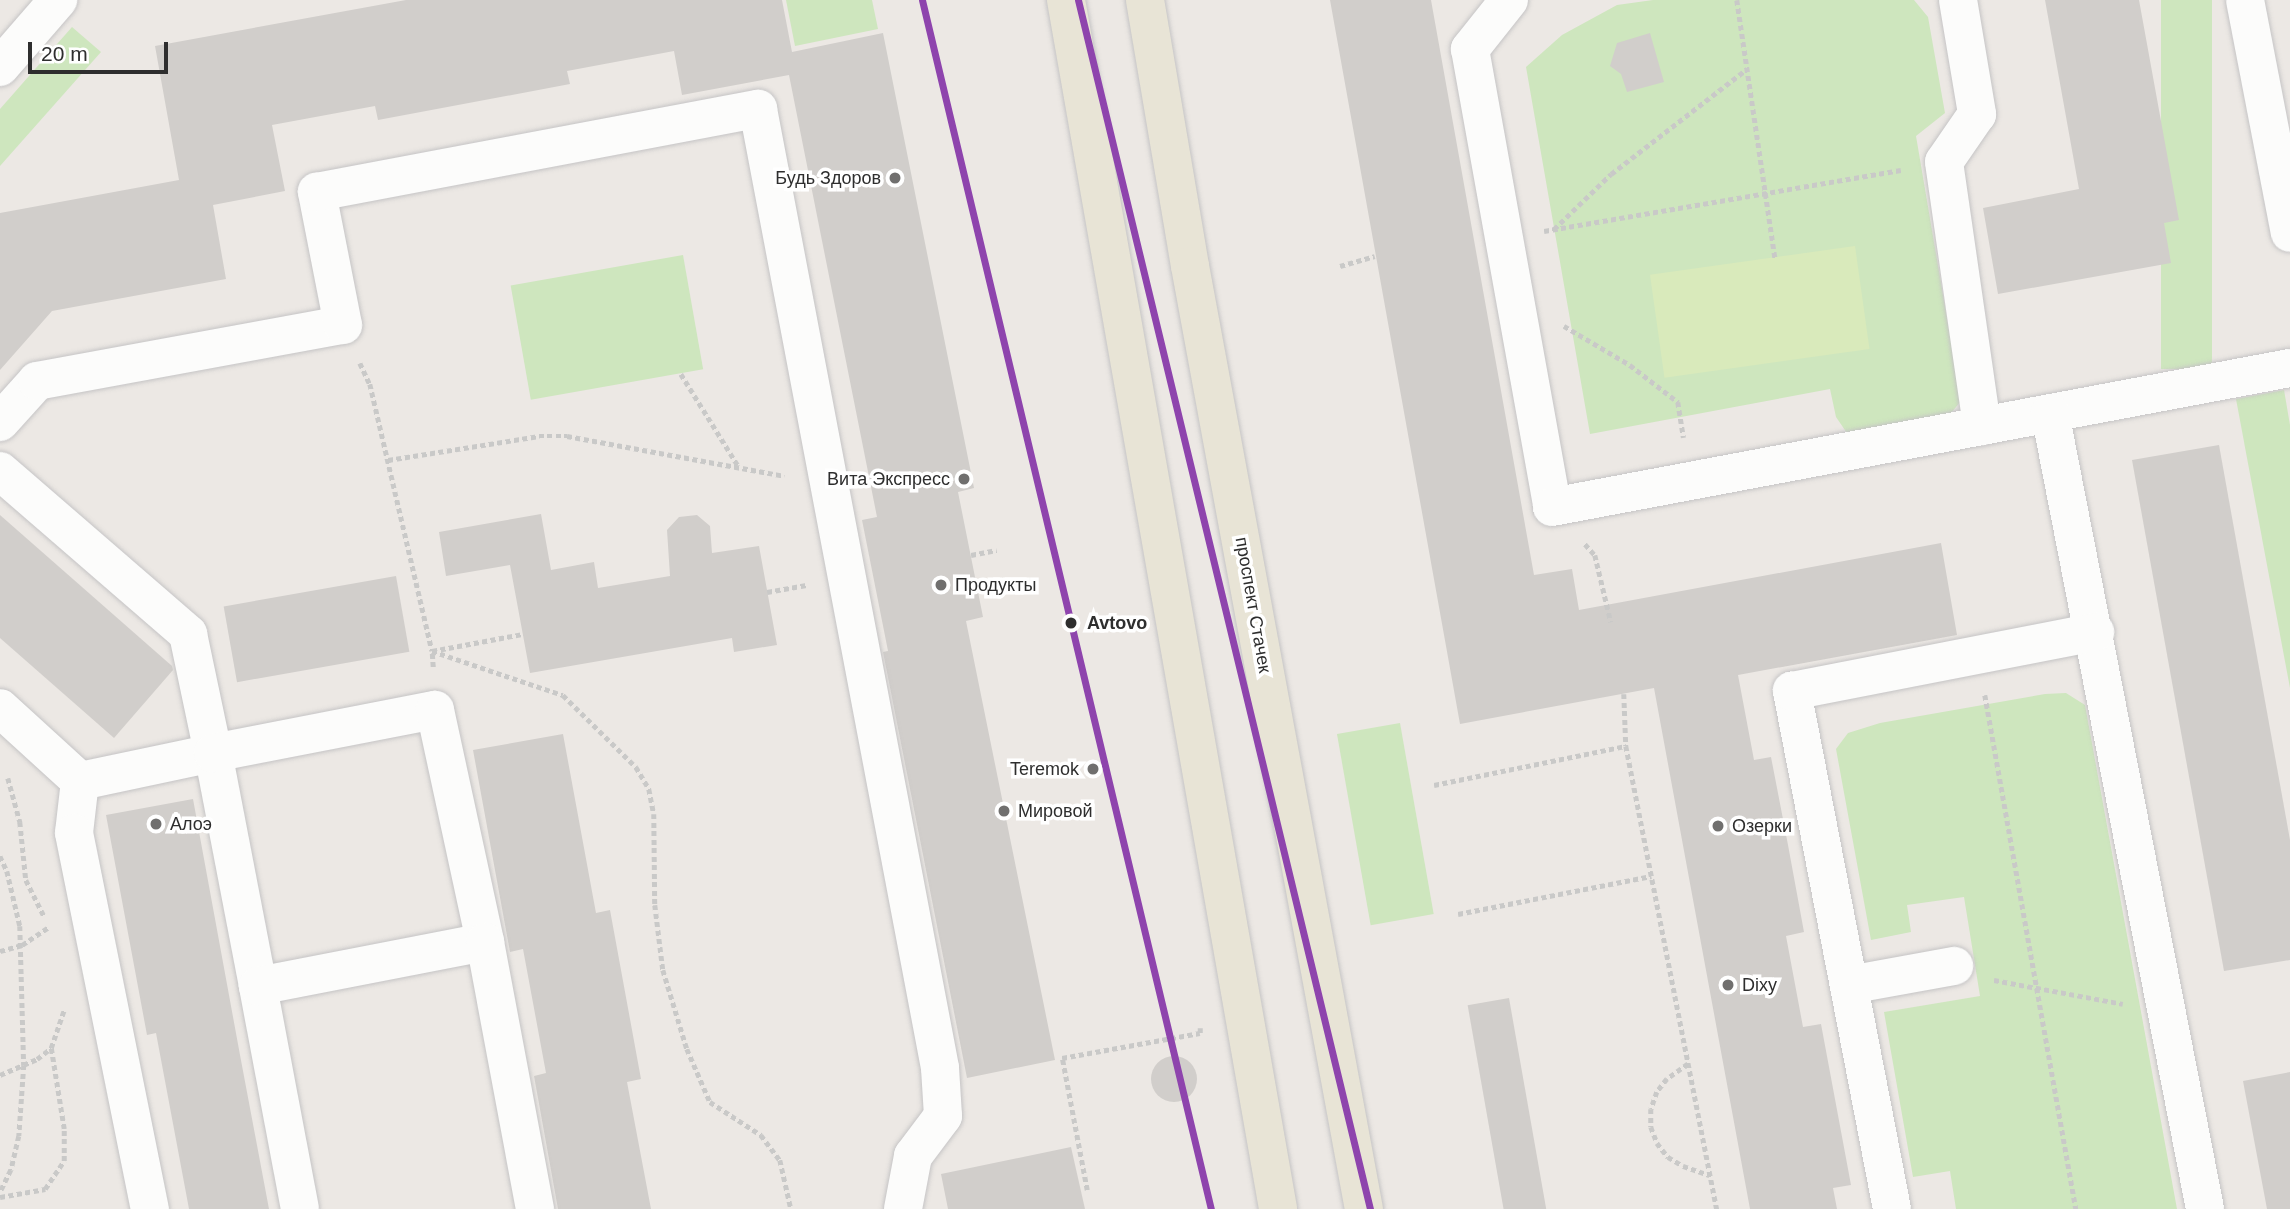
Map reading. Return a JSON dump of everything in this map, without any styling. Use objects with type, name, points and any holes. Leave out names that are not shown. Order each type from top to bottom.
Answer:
[{"type":"main road","points":[[1066,0],[1228,938],[1278,1209]]},
{"type":"main road","name":"проспект Стачек","points":[[1145,0],[1192,280],[1364,1209]]},
{"type":"street","points":[[0,67],[58,0]]},
{"type":"street","points":[[1508,0],[1470,49],[1552,507],[2290,368]]},
{"type":"street","points":[[1958,0],[1977,114],[1944,162],[1982,426]]},
{"type":"street","points":[[2245,0],[2290,233]]},
{"type":"street","points":[[0,422],[37,381],[343,325],[317,192],[758,108],[940,1068],[943,1116],[913,1156],[903,1209]]},
{"type":"street","points":[[2050,412],[2206,1209]]},
{"type":"street","points":[[0,471],[188,634],[300,1209]]},
{"type":"street","points":[[1892,1209],[1792,691],[1978,657],[2095,632]]},
{"type":"street","points":[[0,708],[80,780]]},
{"type":"street","points":[[80,780],[435,710],[485,942],[535,1209]]},
{"type":"street","points":[[80,780],[74,833],[150,1209]]},
{"type":"street","points":[[258,986],[485,942]]},
{"type":"street","points":[[1849,985],[1954,966]]},
{"type":"path","points":[[1737,0],[1775,258]]},
{"type":"path","points":[[1747,69],[1611,174],[1553,230],[1909,168]]},
{"type":"path","points":[[1340,266],[1375,256]]},
{"type":"path","points":[[1520,327],[1555,321],[1630,365],[1678,402],[1692,481]]},
{"type":"path","points":[[681,374],[740,468]]},
{"type":"path","points":[[372,393],[433,665]]},
{"type":"path","points":[[388,460],[553,436],[792,478]]},
{"type":"path","points":[[1552,507],[1595,555],[1611,622]]},
{"type":"path","points":[[971,555],[997,550]]},
{"type":"path","points":[[432,651],[523,634]]},
{"type":"path","points":[[432,651],[564,695],[636,766],[649,789],[654,814],[655,905],[663,970],[687,1049],[710,1102],[761,1135],[780,1160],[790,1209]]},
{"type":"path","points":[[1978,657],[2076,1209]]},
{"type":"path","points":[[1624,694],[1626,746],[1717,1209]]},
{"type":"path","points":[[1434,785],[1626,746]]},
{"type":"path","points":[[6,774],[11,782],[20,822],[26,880],[56,938]]},
{"type":"path","points":[[0,856],[15,900],[22,945],[24,1065],[19,1136],[11,1170],[0,1195]]},
{"type":"path","points":[[1458,914],[1651,876]]},
{"type":"path","points":[[0,951],[22,945],[88,902]]},
{"type":"path","points":[[1954,966],[1977,977],[2168,1013]]},
{"type":"path","points":[[0,1195],[45,1188],[64,1161],[64,1129],[51,1048],[66,1003]]},
{"type":"path","points":[[1087,1190],[1062,1058],[1200,1033]]},
{"type":"path","points":[[0,1075],[24,1065],[51,1048]]},
{"type":"path","points":[[1688,1064],[1667,1079],[1657,1093],[1651,1109],[1651,1127],[1657,1143],[1668,1157],[1683,1166],[1710,1175]]},
{"type":"green space","points":[[786,0],[872,0],[878,29],[795,46]]},
{"type":"green space","points":[[1653,0],[1914,0],[1928,17],[1945,113],[1916,136],[1961,401],[1946,419],[1849,436],[1836,417],[1830,389],[1590,434],[1526,67],[1562,35],[1617,5]]},
{"type":"green space","points":[[2161,0],[2212,0],[2212,369],[2161,369]]},
{"type":"green space","points":[[72,27],[101,52],[0,166],[0,109]]},
{"type":"green space","points":[[1855,246],[1869,349],[1664,378],[1650,275]]},
{"type":"green space","points":[[683,255],[703,369],[531,400],[511,285]]},
{"type":"green space","points":[[2284,390],[2290,425],[2290,688],[2236,399]]},
{"type":"green space","points":[[2066,693],[2085,705],[2177,1209],[1956,1209],[1950,1171],[1913,1177],[1884,1012],[1980,996],[1964,897],[1907,905],[1911,932],[1871,940],[1836,749],[1848,733],[1880,723],[2045,694]]},
{"type":"green space","points":[[1400,723],[1434,914],[1371,925],[1337,734]]},
{"type":"building","points":[[406,0],[782,0],[792,52],[883,33],[974,488],[958,492],[983,617],[966,621],[1055,1060],[967,1078],[883,652],[888,651],[862,520],[877,517],[789,75],[682,95],[674,51],[567,71],[570,84],[378,120],[375,106],[272,125],[285,191],[213,205],[226,279],[52,311],[0,370],[0,213],[179,180],[155,46]]},
{"type":"building","points":[[1330,0],[1431,0],[1534,575],[1572,569],[1579,610],[1941,543],[1957,635],[1738,675],[1754,760],[1771,757],[1788,845],[1804,932],[1786,936],[1803,1027],[1821,1024],[1851,1185],[1833,1188],[1837,1209],[1750,1209],[1654,688],[1460,724]]},
{"type":"building","points":[[2045,0],[2139,0],[2179,220],[2164,223],[2171,263],[1998,294],[1983,208],[2079,189]]},
{"type":"building","points":[[1650,33],[1664,82],[1627,92],[1621,74],[1610,66],[1617,43]]},
{"type":"building","points":[[2219,445],[2290,840],[2290,960],[2224,971],[2132,460]]},
{"type":"building","points":[[541,514],[551,570],[594,562],[598,588],[670,576],[667,530],[679,517],[697,515],[710,526],[712,553],[759,546],[777,645],[734,652],[732,638],[530,673],[510,565],[446,576],[439,532]]},
{"type":"building","points":[[0,515],[172,666],[173,670],[114,738],[0,638]]},
{"type":"building","points":[[396,576],[409,652],[237,682],[224,606]]},
{"type":"building","points":[[563,734],[596,913],[610,910],[641,1079],[627,1082],[651,1209],[558,1209],[534,1076],[546,1073],[523,949],[510,952],[473,750]]},
{"type":"building","points":[[193,799],[269,1209],[189,1209],[156,1033],[147,1035],[106,815]]},
{"type":"building","points":[[1509,998],[1546,1209],[1504,1209],[1468,1005]]},
{"type":"building","points":[[1174,1056],[1190,1063],[1197,1079],[1190,1095],[1174,1102],[1158,1095],[1151,1079],[1158,1063]]},
{"type":"building","points":[[2290,1072],[2290,1209],[2267,1209],[2243,1081]]},
{"type":"building","points":[[1071,1147],[1085,1209],[948,1209],[941,1174]]},
{"type":"transit line","points":[[922,0],[1211,1209]]},
{"type":"transit line","points":[[1078,0],[1370,1209]]},
{"type":"place","name":"Будь Здоров","points":[[895,178]]},
{"type":"place","name":"Вита Экспресс","points":[[964,479]]},
{"type":"place","name":"Продукты","points":[[941,585]]},
{"type":"place","name":"Avtovo","points":[[1071,623]]},
{"type":"place","name":"Teremok","points":[[1093,769]]},
{"type":"place","name":"Мировой","points":[[1004,811]]},
{"type":"place","name":"Алоэ","points":[[156,824]]},
{"type":"place","name":"Озерки","points":[[1718,826]]},
{"type":"place","name":"Dixy","points":[[1728,985]]}]
